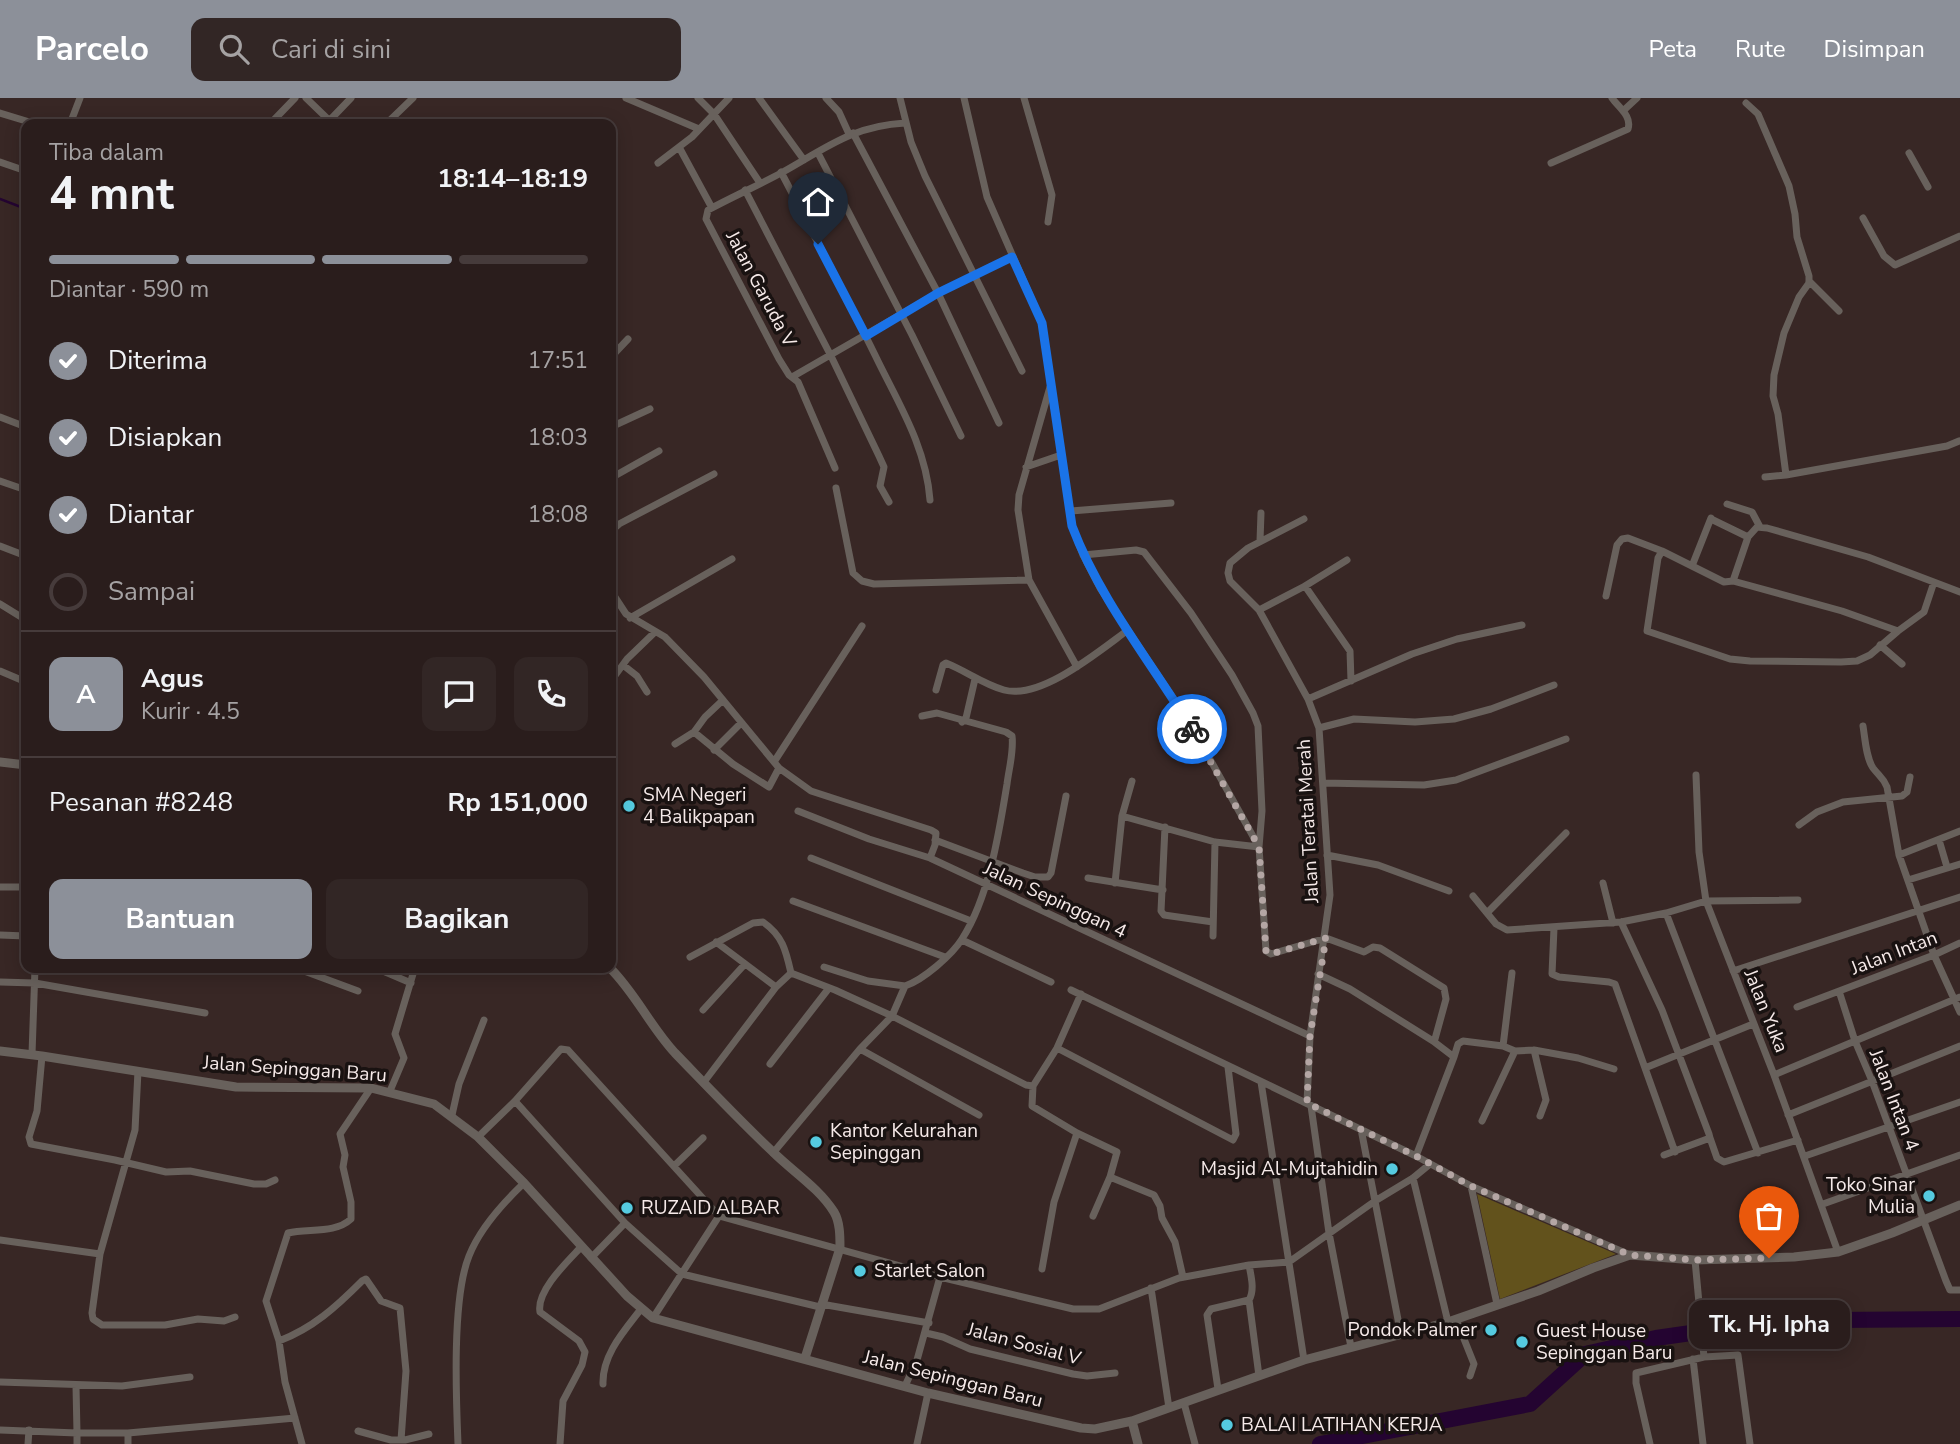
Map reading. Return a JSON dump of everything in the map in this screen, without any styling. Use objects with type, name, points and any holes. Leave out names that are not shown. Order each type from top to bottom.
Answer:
[{"type":"street","points":[[72,119],[80,98]]},
{"type":"street","points":[[275,119],[295,98]]},
{"type":"street","points":[[306,98],[328,119]]},
{"type":"street","points":[[334,119],[351,98]]},
{"type":"street","points":[[391,119],[414,98]]},
{"type":"street","points":[[626,98],[699,129]]},
{"type":"street","points":[[698,98],[714,114],[760,183]]},
{"type":"street","points":[[658,163],[699,129],[729,98]]},
{"type":"street","points":[[759,98],[804,160]]},
{"type":"street","points":[[826,98],[839,112],[938,293],[999,423]]},
{"type":"street","points":[[837,98],[839,112]]},
{"type":"street","points":[[900,98],[905,123],[925,176],[1022,371]]},
{"type":"street","points":[[964,98],[987,197],[1042,323],[1072,526],[1083,555],[1128,630],[1192,727],[1259,847]]},
{"type":"street","points":[[1024,98],[1052,195],[1048,222]]},
{"type":"street","points":[[1551,163],[1628,130],[1629,123],[1623,111],[1612,98]]},
{"type":"street","points":[[1623,111],[1637,98]]},
{"type":"street","points":[[1746,103],[1758,114],[1788,186],[1797,237],[1809,281],[1839,311]]},
{"type":"street","points":[[0,113],[21,119]]},
{"type":"street","points":[[679,147],[712,208],[851,133],[865,128],[905,123]]},
{"type":"street","points":[[818,153],[961,436]]},
{"type":"street","points":[[1909,153],[1928,187]]},
{"type":"street","points":[[0,162],[21,169]]},
{"type":"street","points":[[781,172],[866,336],[923,455],[930,500]]},
{"type":"street","points":[[745,190],[831,356],[883,464],[880,486],[888,502]]},
{"type":"street","name":"Jalan Garuda V","points":[[712,208],[706,214],[706,219],[779,359],[798,382],[835,468]]},
{"type":"street","points":[[1863,218],[1884,256],[1895,265],[1960,236]]},
{"type":"street","points":[[792,377],[938,293],[1012,257]]},
{"type":"street","points":[[1786,475],[1779,414],[1773,396],[1774,375],[1784,333],[1809,281]]},
{"type":"street","points":[[616,352],[628,340]]},
{"type":"street","points":[[1051,383],[1018,502],[1029,580],[1077,667]]},
{"type":"street","points":[[616,425],[650,409]]},
{"type":"street","points":[[0,417],[21,425]]},
{"type":"street","points":[[1765,477],[1947,446],[1960,440]]},
{"type":"street","points":[[616,475],[659,451]]},
{"type":"street","points":[[1026,467],[1061,454]]},
{"type":"street","points":[[616,527],[714,474]]},
{"type":"street","points":[[0,481],[21,488]]},
{"type":"street","points":[[836,488],[853,573],[862,581],[874,584],[1029,580]]},
{"type":"street","points":[[1071,511],[1171,503]]},
{"type":"street","points":[[1727,504],[1752,512],[1760,527]]},
{"type":"street","points":[[1261,513],[1260,541],[1304,519]]},
{"type":"street","points":[[1692,566],[1712,517],[1748,537]]},
{"type":"street","points":[[1732,581],[1748,537],[1760,527],[1868,557],[1960,592]]},
{"type":"street","points":[[1606,596],[1617,545],[1622,539],[1628,538],[1662,551],[1724,582],[1732,581],[1842,611],[1898,631]]},
{"type":"street","name":"Jalan Teratai Merah","points":[[1260,541],[1230,563],[1230,581],[1259,610],[1308,699],[1319,728],[1330,895],[1310,1036],[1309,1105],[1329,1233],[1351,1347]]},
{"type":"street","points":[[0,546],[21,554]]},
{"type":"street","points":[[1083,555],[1136,550],[1144,552],[1191,613],[1232,676],[1258,726],[1262,811],[1259,847],[1268,953],[1326,938],[1364,952],[1373,947],[1380,948],[1444,988],[1446,999],[1433,1041]]},
{"type":"street","points":[[1662,551],[1658,558],[1647,631],[1721,656],[1750,661],[1857,661],[1870,655],[1921,616],[1934,582]]},
{"type":"street","points":[[631,618],[733,559]]},
{"type":"street","points":[[1259,610],[1347,560]]},
{"type":"street","points":[[1305,586],[1350,651],[1351,681]]},
{"type":"street","points":[[616,600],[631,618],[672,642],[777,765],[811,790],[936,833],[930,858]]},
{"type":"street","points":[[0,604],[21,617]]},
{"type":"street","points":[[1308,699],[1412,654],[1457,639],[1522,625]]},
{"type":"street","points":[[694,732],[733,764],[769,787],[777,765],[862,626]]},
{"type":"street","points":[[936,690],[946,663],[975,679],[1007,691],[1045,685],[1077,667],[1128,630]]},
{"type":"street","points":[[616,675],[655,632]]},
{"type":"street","points":[[1880,645],[1902,664]]},
{"type":"street","points":[[625,663],[647,692]]},
{"type":"street","points":[[0,671],[21,680]]},
{"type":"street","points":[[962,722],[966,718],[975,679]]},
{"type":"street","points":[[1319,728],[1354,719],[1415,722],[1454,719],[1490,709],[1554,685]]},
{"type":"street","points":[[675,744],[694,732],[705,717],[723,701]]},
{"type":"street","points":[[824,967],[868,982],[904,987],[917,982],[945,957],[962,940],[971,921],[991,861],[1012,754],[1012,736],[937,713],[922,716]]},
{"type":"street","points":[[714,750],[741,723]]},
{"type":"street","points":[[1863,726],[1870,762],[1883,777],[1899,855],[1934,955],[1958,998],[1960,1012]]},
{"type":"street","points":[[1323,783],[1424,785],[1456,780],[1566,739]]},
{"type":"street","points":[[0,762],[21,764]]},
{"type":"street","name":"Jalan Yuka","points":[[1696,775],[1699,852],[1706,901],[1805,1156],[1839,1252]]},
{"type":"street","points":[[1799,825],[1831,806],[1905,794],[1910,777]]},
{"type":"street","points":[[1115,883],[1122,816],[1132,781]]},
{"type":"street","points":[[935,840],[1035,877],[1048,877],[1066,796]]},
{"type":"street","name":"Jalan Sepinggan 4","points":[[798,811],[869,839],[930,858],[1310,1036]]},
{"type":"street","points":[[1122,816],[1215,842],[1259,847]]},
{"type":"street","points":[[1165,827],[1161,911],[1164,915],[1213,922]]},
{"type":"street","points":[[1899,855],[1960,831]]},
{"type":"street","points":[[1488,912],[1566,833]]},
{"type":"street","points":[[1938,840],[1947,867]]},
{"type":"street","points":[[1213,936],[1215,842]]},
{"type":"street","points":[[1327,855],[1378,865],[1449,891]]},
{"type":"street","points":[[811,858],[971,921]]},
{"type":"street","points":[[1908,880],[1960,864]]},
{"type":"street","points":[[1088,878],[1163,890]]},
{"type":"street","points":[[1603,883],[1617,923],[1648,976],[1719,1161],[1730,1162],[1798,1140]]},
{"type":"street","points":[[0,887],[21,887]]},
{"type":"street","points":[[1473,897],[1496,924],[1507,930],[1617,923],[1706,901],[1798,900]]},
{"type":"street","points":[[1733,971],[1960,897]]},
{"type":"street","points":[[793,901],[945,957]]},
{"type":"street","points":[[1666,913],[1758,1153]]},
{"type":"street","points":[[690,957],[753,923],[764,922],[775,930],[784,942],[791,973]]},
{"type":"street","points":[[1554,928],[1552,974],[1615,984],[1675,1152]]},
{"type":"street","points":[[0,935],[21,936]]},
{"type":"street","points":[[962,940],[1051,982]]},
{"type":"street","points":[[716,942],[776,987]]},
{"type":"street","name":"Jalan Intan","points":[[1797,1007],[1960,943]]},
{"type":"street","points":[[703,1010],[745,964]]},
{"type":"street","points":[[32,1055],[35,973]]},
{"type":"street","points":[[309,973],[358,991]]},
{"type":"street","points":[[388,973],[411,983]]},
{"type":"street","points":[[615,973],[631,990],[646,1016],[673,1050],[835,1213],[841,1233],[840,1248],[805,1358]]},
{"type":"street","points":[[704,1082],[776,987],[791,973]]},
{"type":"street","points":[[791,973],[892,1016],[1026,1086],[1033,1086]]},
{"type":"street","points":[[1503,1046],[1512,973]]},
{"type":"street","points":[[390,1091],[404,1058],[395,1034],[413,974]]},
{"type":"street","points":[[1318,974],[1350,989],[1454,1057]]},
{"type":"street","points":[[0,982],[35,983],[205,1013]]},
{"type":"street","points":[[774,1153],[860,1049],[892,1016],[904,987]]},
{"type":"street","points":[[770,1064],[829,988]]},
{"type":"street","points":[[1071,990],[1361,1129],[1471,1186],[1630,1255]]},
{"type":"street","name":"Jalan Intan 4","points":[[1839,991],[1855,1041],[1949,1289],[1960,1290]]},
{"type":"street","points":[[1081,994],[1057,1048],[1033,1086],[1032,1107],[1077,1133],[1118,1152],[1093,1216]]},
{"type":"street","points":[[1774,1075],[1958,998]]},
{"type":"street","points":[[452,1115],[459,1084],[484,1020]]},
{"type":"street","points":[[1645,1068],[1753,1024]]},
{"type":"street","points":[[1416,1156],[1460,1041],[1503,1046],[1515,1051],[1534,1049],[1614,1069]]},
{"type":"street","points":[[1788,1115],[1960,1046]]},
{"type":"street","points":[[478,1137],[564,1048],[719,1216],[940,1276],[1084,1311],[1099,1309],[1182,1277],[1249,1265],[1289,1262],[1430,1164]]},
{"type":"street","points":[[1057,1048],[1233,1140],[1236,1134],[1228,1067]]},
{"type":"street","points":[[860,1049],[979,1115]]},
{"type":"street","points":[[1534,1049],[1546,1100],[1540,1116]]},
{"type":"street","points":[[0,1051],[0,1059]]},
{"type":"street","name":"Jalan Sepinggan Baru","points":[[0,1051],[236,1087],[371,1088],[435,1104],[478,1137],[524,1183],[591,1258],[653,1318],[929,1393],[1070,1427],[1095,1429],[1132,1421],[1304,1360],[1452,1321],[1630,1255],[1695,1260],[1794,1257],[1839,1252],[1960,1205]]},
{"type":"street","points":[[1482,1121],[1515,1051]]},
{"type":"street","points":[[43,1056],[37,1111],[29,1142],[166,1172],[190,1171],[254,1184],[266,1184],[275,1180]]},
{"type":"street","points":[[138,1071],[135,1130],[100,1254],[92,1313],[97,1323],[102,1325],[165,1325],[198,1319],[224,1321],[235,1317]]},
{"type":"street","points":[[1261,1082],[1304,1360]]},
{"type":"street","points":[[302,1444],[285,1382],[279,1341],[266,1301],[286,1236],[291,1232],[344,1225],[351,1219],[351,1202],[343,1167],[345,1151],[340,1134],[371,1088]]},
{"type":"street","points":[[515,1101],[625,1223],[682,1274],[821,1305],[929,1323]]},
{"type":"street","points":[[1805,1156],[1960,1102]]},
{"type":"street","points":[[1361,1129],[1401,1335]]},
{"type":"street","points":[[1042,1269],[1054,1202],[1077,1133]]},
{"type":"street","points":[[674,1166],[703,1138]]},
{"type":"street","points":[[1664,1155],[1710,1138]]},
{"type":"street","points":[[1823,1204],[1960,1156]]},
{"type":"street","points":[[1110,1177],[1154,1195],[1175,1242],[1182,1277]]},
{"type":"street","points":[[1413,1178],[1452,1321],[1474,1364],[1470,1376]]},
{"type":"street","points":[[458,1444],[458,1332],[461,1290],[468,1256],[501,1207],[524,1183]]},
{"type":"street","points":[[1471,1186],[1497,1304]]},
{"type":"street","points":[[653,1318],[719,1216]]},
{"type":"street","points":[[591,1258],[625,1223]]},
{"type":"street","points":[[0,1240],[100,1254]]},
{"type":"street","points":[[560,1444],[563,1401],[582,1365],[585,1352],[579,1341],[540,1312],[539,1306],[556,1274],[581,1247]]},
{"type":"street","points":[[1695,1260],[1703,1354]]},
{"type":"street","points":[[1249,1265],[1252,1282],[1250,1300],[1259,1376]]},
{"type":"street","points":[[905,1386],[926,1333],[940,1276]]},
{"type":"street","points":[[279,1341],[303,1332],[325,1317],[366,1279],[381,1301],[400,1308],[406,1371],[401,1440]]},
{"type":"street","points":[[1151,1288],[1169,1408]]},
{"type":"street","points":[[1218,1389],[1207,1315],[1211,1309],[1250,1300]]},
{"type":"street","points":[[603,1384],[604,1366],[610,1354],[641,1309]]},
{"type":"street","name":"Jalan Sosial V","points":[[926,1333],[943,1336],[970,1349],[1073,1374],[1087,1376],[1115,1373]]},
{"type":"street","points":[[1650,1444],[1636,1373],[1703,1354],[1738,1355],[1750,1444]]},
{"type":"street","points":[[1693,1359],[1703,1444]]},
{"type":"street","points":[[0,1382],[76,1386],[148,1384],[190,1377]]},
{"type":"street","points":[[76,1386],[77,1444]]},
{"type":"street","points":[[917,1444],[929,1393]]},
{"type":"street","points":[[1184,1403],[1195,1444]]},
{"type":"street","points":[[0,1430],[128,1433],[295,1418]]},
{"type":"street","points":[[1132,1421],[1138,1444]]},
{"type":"street","points":[[29,1430],[29,1444]]},
{"type":"street","points":[[358,1432],[391,1440],[429,1434]]},
{"type":"street","points":[[128,1433],[128,1444]]},
{"type":"shaded area","points":[[1477,1194],[1616,1254],[1500,1299]]},
{"type":"waterway","points":[[0,199],[21,207]]},
{"type":"waterway","points":[[1320,1444],[1530,1404],[1585,1354],[1656,1338],[1733,1327],[1834,1320],[1960,1319]]},
{"type":"way so far","points":[[1192,729],[1259,847],[1266,951],[1271,954],[1326,938],[1310,1036],[1307,1103],[1471,1186],[1630,1255],[1695,1260],[1769,1258]]},
{"type":"place","name":"SMA Negeri 4 Balikpapan","points":[[629,806]]},
{"type":"place","name":"Kantor Kelurahan Sepinggan","points":[[816,1142]]},
{"type":"place","name":"Masjid Al-Mujtahidin","points":[[1392,1169]]},
{"type":"place","name":"Toko Sinar Mulia","points":[[1929,1196]]},
{"type":"place","name":"RUZAID ALBAR","points":[[627,1208]]},
{"type":"place","name":"Tk. Hj. Ipha","points":[[1769,1258]]},
{"type":"place","name":"Starlet Salon","points":[[860,1271]]},
{"type":"place","name":"Pondok Palmer","points":[[1491,1330]]},
{"type":"place","name":"Guest House Sepinggan Baru","points":[[1522,1342]]},
{"type":"place","name":"BALAI LATIHAN KERJA","points":[[1227,1425]]},
{"type":"route","points":[[818,244],[866,336],[938,293],[1012,257],[1042,323],[1072,526],[1083,555],[1100,588],[1192,729]]}]
